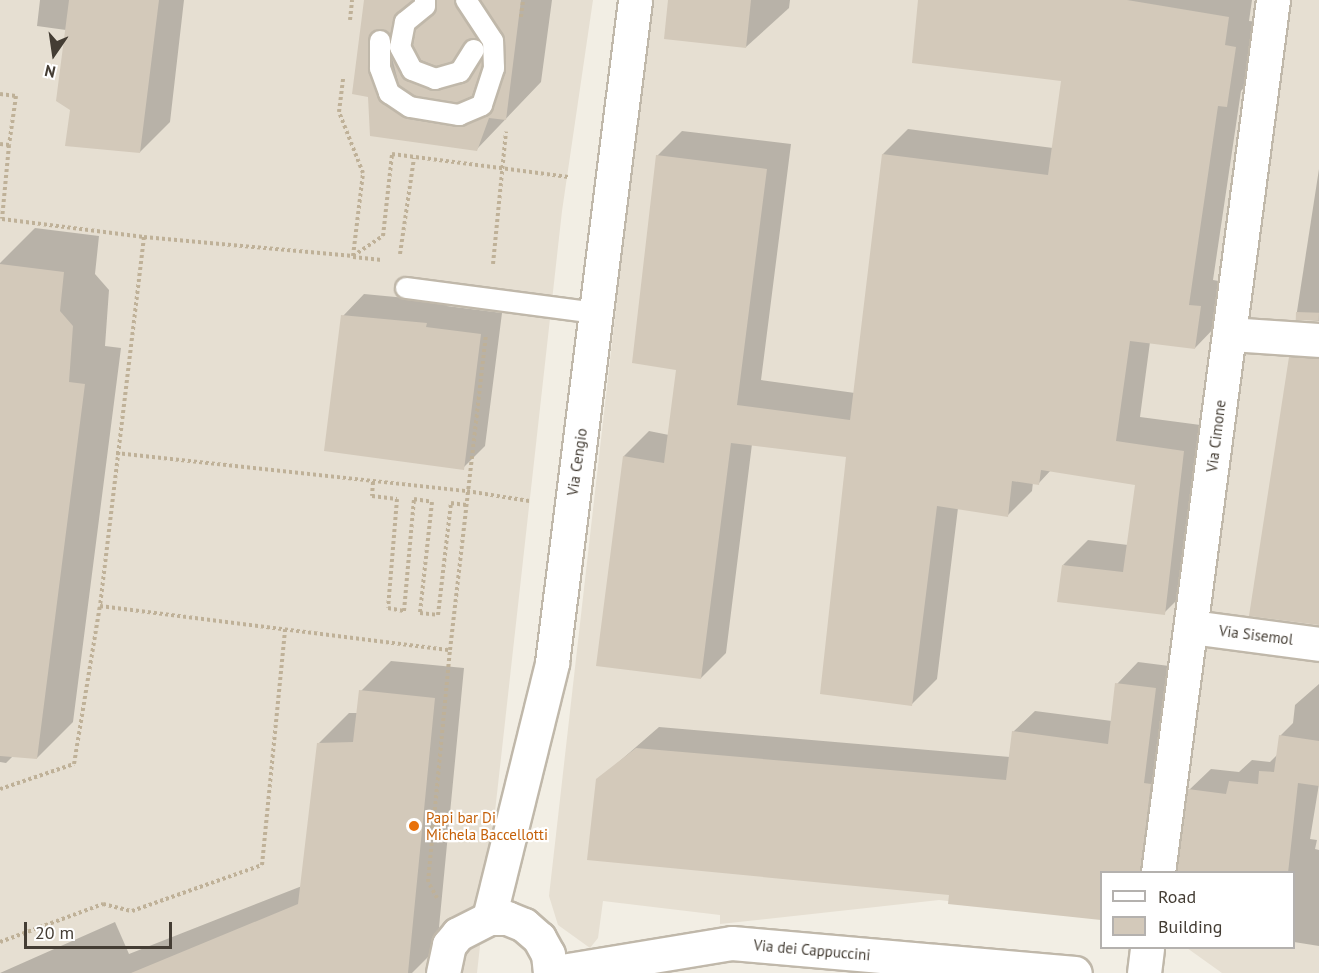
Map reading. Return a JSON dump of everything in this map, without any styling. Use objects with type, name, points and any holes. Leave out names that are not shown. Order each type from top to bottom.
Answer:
[{"type":"street","name":"Via Cengio","points":[[489,918],[552,663],[614,183],[635,0]]},
{"type":"street","name":"Via Cimone","points":[[1158,871],[1273,0]]},
{"type":"street","points":[[1229,334],[1319,340]]},
{"type":"street","name":"Via Sisemol","points":[[1192,627],[1319,644]]},
{"type":"street","points":[[443,973],[449,945],[458,934],[489,918],[507,918],[532,932],[548,954],[550,973]]},
{"type":"street","name":"Via dei Cappuccini","points":[[550,973],[732,943],[1075,973]]},
{"type":"street","points":[[1144,973],[1147,949]]},
{"type":"lane","points":[[425,0],[425,6],[405,22],[400,47],[412,70],[435,79],[460,72],[474,50]]},
{"type":"lane","points":[[380,41],[380,69],[389,93],[403,102],[459,115],[482,105],[494,68],[493,41],[466,0]]},
{"type":"lane","points":[[406,288],[597,313]]},
{"type":"path","points":[[349,22],[352,0]]},
{"type":"path","points":[[520,23],[523,0]]},
{"type":"path","points":[[344,67],[339,112],[363,173],[352,256]]},
{"type":"path","points":[[0,94],[16,96],[2,219],[144,237],[387,261]]},
{"type":"path","points":[[428,882],[450,650],[490,298],[507,124]]},
{"type":"path","points":[[0,144],[9,145]]},
{"type":"path","points":[[352,256],[383,236],[392,154],[614,183]]},
{"type":"path","points":[[399,262],[414,158]]},
{"type":"path","points":[[0,789],[74,764],[100,606],[116,453],[144,237]]},
{"type":"path","points":[[116,453],[467,491],[571,508]]},
{"type":"path","points":[[373,482],[372,496],[397,499],[388,609],[404,610],[414,499],[432,502],[420,613],[438,615],[452,503],[466,505]]},
{"type":"path","points":[[100,606],[450,650]]},
{"type":"path","points":[[0,942],[103,904],[132,911],[262,865],[285,629]]},
{"type":"shaded area","points":[[0,0],[593,0],[562,211],[477,973],[0,973]]},
{"type":"shaded area","points":[[651,0],[1319,0],[1319,973],[1222,973],[1188,949],[1295,949],[1295,871],[1100,871],[1100,919],[939,900],[720,924],[720,915],[603,901],[598,938],[590,948],[558,925],[549,896]]},
{"type":"building","points":[[69,0],[159,0],[140,153],[65,146],[70,110],[56,101]]},
{"type":"building","points":[[364,0],[413,0],[397,13],[390,35],[379,29],[369,36],[368,68],[378,98],[408,119],[458,127],[491,113],[506,71],[503,35],[480,0],[521,0],[506,120],[489,118],[477,151],[370,136],[368,97],[352,94]]},
{"type":"building","points":[[437,0],[454,0],[477,39],[464,43],[452,62],[436,66],[421,60],[413,45],[416,29],[436,12]]},
{"type":"building","points":[[668,0],[751,0],[746,48],[664,39]]},
{"type":"building","points":[[918,0],[1127,0],[1229,17],[1225,45],[1236,47],[1227,107],[1218,106],[1189,305],[1201,306],[1195,349],[1130,341],[1116,441],[1184,451],[1165,615],[1057,602],[1062,565],[1123,572],[1135,485],[1041,470],[1039,485],[1012,481],[1008,517],[937,506],[912,706],[820,694],[846,457],[731,443],[701,679],[596,666],[623,456],[664,463],[676,370],[632,363],[656,155],[767,169],[737,405],[850,420],[882,154],[1048,175],[1061,81],[912,63]]},
{"type":"building","points":[[392,58],[407,81],[431,90],[463,84],[482,60],[482,66],[472,96],[457,103],[414,96],[399,85]]},
{"type":"building","points":[[0,264],[64,272],[60,311],[73,326],[69,382],[85,384],[37,759],[0,756]]},
{"type":"building","points":[[1296,312],[1319,313],[1319,321],[1296,320]]},
{"type":"building","points":[[341,315],[427,323],[426,327],[481,334],[464,470],[324,451]]},
{"type":"building","points":[[1289,357],[1319,359],[1319,625],[1249,616]]},
{"type":"building","points":[[1115,683],[1156,688],[1144,783],[1151,784],[1140,871],[1100,871],[1100,920],[948,904],[949,895],[587,860],[596,779],[636,748],[1006,780],[1012,731],[1108,744]]},
{"type":"building","points":[[359,690],[435,698],[408,973],[131,973],[298,904],[317,743],[353,742]]},
{"type":"building","points":[[1279,735],[1319,741],[1319,786],[1298,783],[1288,871],[1177,871],[1188,789],[1226,794],[1229,781],[1258,784],[1259,771],[1274,772]]},
{"type":"place","name":"Papi bar Di Michela Baccellotti","points":[[414,826]]}]
